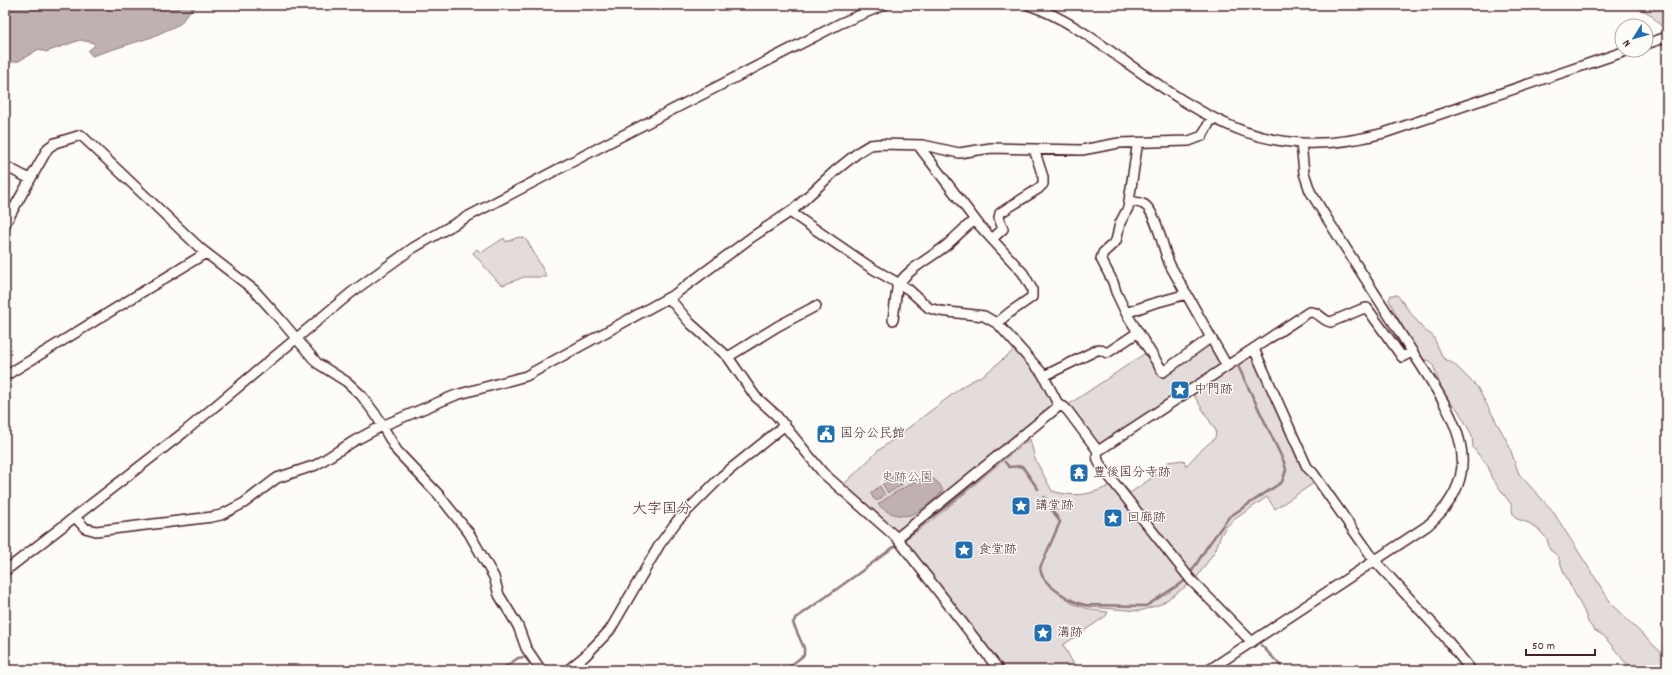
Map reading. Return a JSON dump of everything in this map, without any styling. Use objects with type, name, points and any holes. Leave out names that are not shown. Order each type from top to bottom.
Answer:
[{"type":"street","points":[[5,571],[183,433],[367,280],[439,232],[841,23],[884,5]]},
{"type":"street","points":[[1029,5],[1057,16],[1169,92],[1212,118],[1251,134],[1280,141],[1301,143],[1345,142],[1384,133],[1614,55]]},
{"type":"street","points":[[1654,41],[1667,37]]},
{"type":"street","points":[[75,517],[86,528],[96,531],[217,516],[244,503],[277,478],[316,465],[354,441],[382,426],[456,395],[526,376],[669,298],[752,237],[790,212],[825,179],[866,148],[879,144],[918,145],[959,153],[991,148],[1082,150],[1119,143],[1189,141],[1202,136],[1212,118]]},
{"type":"street","points":[[5,224],[50,145],[81,135],[206,253],[254,290],[317,363],[341,377],[352,386],[372,409],[396,451],[438,494],[469,533],[494,577],[499,595],[518,626],[526,648],[541,670]]},
{"type":"street","points":[[1209,670],[1375,561],[1434,520],[1451,499],[1460,479],[1462,457],[1458,433],[1450,414],[1310,191],[1304,173],[1301,143]]},
{"type":"street","points":[[918,145],[975,220],[1024,273],[1033,293],[1032,298],[997,323]]},
{"type":"street","points":[[1137,147],[1128,208],[1120,223],[1116,241],[1103,253],[1101,257],[1114,282],[1116,292],[1126,313],[1137,333],[1163,372],[1210,338]]},
{"type":"street","points":[[992,239],[1003,229],[999,218],[1000,213],[1038,189],[1043,184],[1043,177],[1034,149]]},
{"type":"street","points":[[5,166],[30,179]]},
{"type":"street","points":[[1129,201],[1141,203],[1148,208],[1156,224],[1168,260],[1210,338],[1227,366]]},
{"type":"street","points":[[790,212],[870,267],[899,283],[916,295],[926,306],[934,310],[978,315],[997,323],[1044,376],[1059,406],[1064,407],[1068,411],[1098,451]]},
{"type":"street","points":[[893,320],[899,283],[950,243],[963,229],[975,220]]},
{"type":"street","points":[[5,376],[206,253]]},
{"type":"street","points":[[1126,313],[1187,294]]},
{"type":"street","points":[[669,298],[690,323],[728,357],[755,396],[776,414],[823,473],[897,538],[999,670]]},
{"type":"street","points":[[728,357],[778,326],[816,306]]},
{"type":"street","points":[[1252,642],[1197,587],[1169,553],[1099,462],[1096,456],[1098,451],[1309,312],[1316,312],[1325,320],[1331,322],[1365,308],[1369,310],[1402,356],[1412,352]]},
{"type":"street","points":[[1044,376],[1099,349],[1107,353],[1137,333]]},
{"type":"street","points":[[1254,349],[1304,462],[1375,561],[1442,635],[1471,670]]},
{"type":"street","points":[[897,538],[1059,406]]},
{"type":"street","points":[[568,670],[593,649],[613,626],[660,544],[677,521],[722,476],[785,425]]},
{"type":"green space","points":[[1632,5],[1667,5],[1667,24],[1661,26],[1650,14]]},
{"type":"green space","points":[[519,237],[524,238],[528,242],[547,277],[524,277],[503,285],[498,282],[473,253],[477,249],[481,253],[504,238],[506,242]]},
{"type":"green space","points":[[1391,295],[1397,295],[1423,329],[1433,336],[1443,358],[1454,364],[1477,387],[1508,443],[1519,474],[1552,510],[1613,606],[1667,658],[1667,670],[1635,670],[1624,661],[1604,636],[1594,630],[1588,622],[1584,611],[1564,573],[1558,556],[1550,550],[1547,539],[1539,530],[1529,523],[1517,519],[1513,514],[1511,504],[1491,477],[1488,466],[1473,448],[1472,435],[1458,410],[1449,401],[1442,390],[1433,365],[1430,361],[1422,359],[1413,348],[1389,300]]},
{"type":"green space","points":[[1210,340],[1224,365],[1098,446],[1068,405],[1147,352],[1163,374]]},
{"type":"green space","name":"史跡公園","points":[[1014,350],[1028,360],[1042,381],[1054,404],[898,535],[843,485],[879,450],[966,384],[985,374]]},
{"type":"green space","points":[[1252,356],[1256,357],[1317,481],[1275,509],[1267,497],[1235,519],[1226,527],[1221,535],[1215,551],[1195,580],[1161,604],[1140,611],[1089,607],[1070,601],[1071,603],[1092,610],[1108,612],[1106,616],[1063,645],[1077,670],[1005,670],[921,565],[904,540],[921,529],[1030,439],[1035,459],[1052,491],[1062,493],[1079,495],[1087,494],[1103,489],[1120,481],[1130,493],[1159,473],[1168,462],[1184,460],[1186,466],[1215,438],[1216,431],[1193,394]]},
{"type":"shaded area","points":[[5,5],[198,5],[189,12],[180,24],[152,37],[92,56],[88,51],[95,45],[94,43],[80,40],[46,52],[39,49],[19,61],[7,63],[5,62]]},
{"type":"shaded area","points":[[895,475],[901,480],[902,485],[888,493],[882,483]]},
{"type":"shaded area","points":[[924,477],[936,481],[943,491],[914,514],[902,516],[892,514],[884,510],[878,504],[894,493]]},
{"type":"shaded area","points":[[880,486],[885,495],[877,501],[873,498],[871,493]]},
{"type":"waterway","points":[[1191,575],[1190,574],[1207,547],[1229,517],[1282,482],[1286,470],[1284,462],[1238,366]]},
{"type":"waterway","points":[[904,539],[959,496],[1004,456]]},
{"type":"waterway","points":[[1005,462],[1009,467],[1022,466],[1038,489]]},
{"type":"waterway","points":[[1044,497],[1060,522],[1040,568],[1041,573],[1050,586],[1068,598],[1085,605],[1146,606],[1186,580]]},
{"type":"waterway","points":[[785,670],[804,655],[804,648],[793,623],[795,619],[895,546]]},
{"type":"waterway","points":[[1261,645],[1281,666]]},
{"type":"waterway","points":[[501,670],[518,658],[525,657],[534,668]]},
{"type":"place","name":"中門跡","points":[[1180,390]]},
{"type":"place","name":"国分公民館","points":[[826,434]]},
{"type":"place","name":"豊後国分寺跡","points":[[1079,473]]},
{"type":"place","name":"講堂跡","points":[[1021,506]]},
{"type":"place","name":"回廊跡","points":[[1113,518]]},
{"type":"place","name":"食堂跡","points":[[964,550]]},
{"type":"place","name":"溝跡","points":[[1043,633]]},
{"type":"district","name":"大字国分","points":[[662,510]]}]
